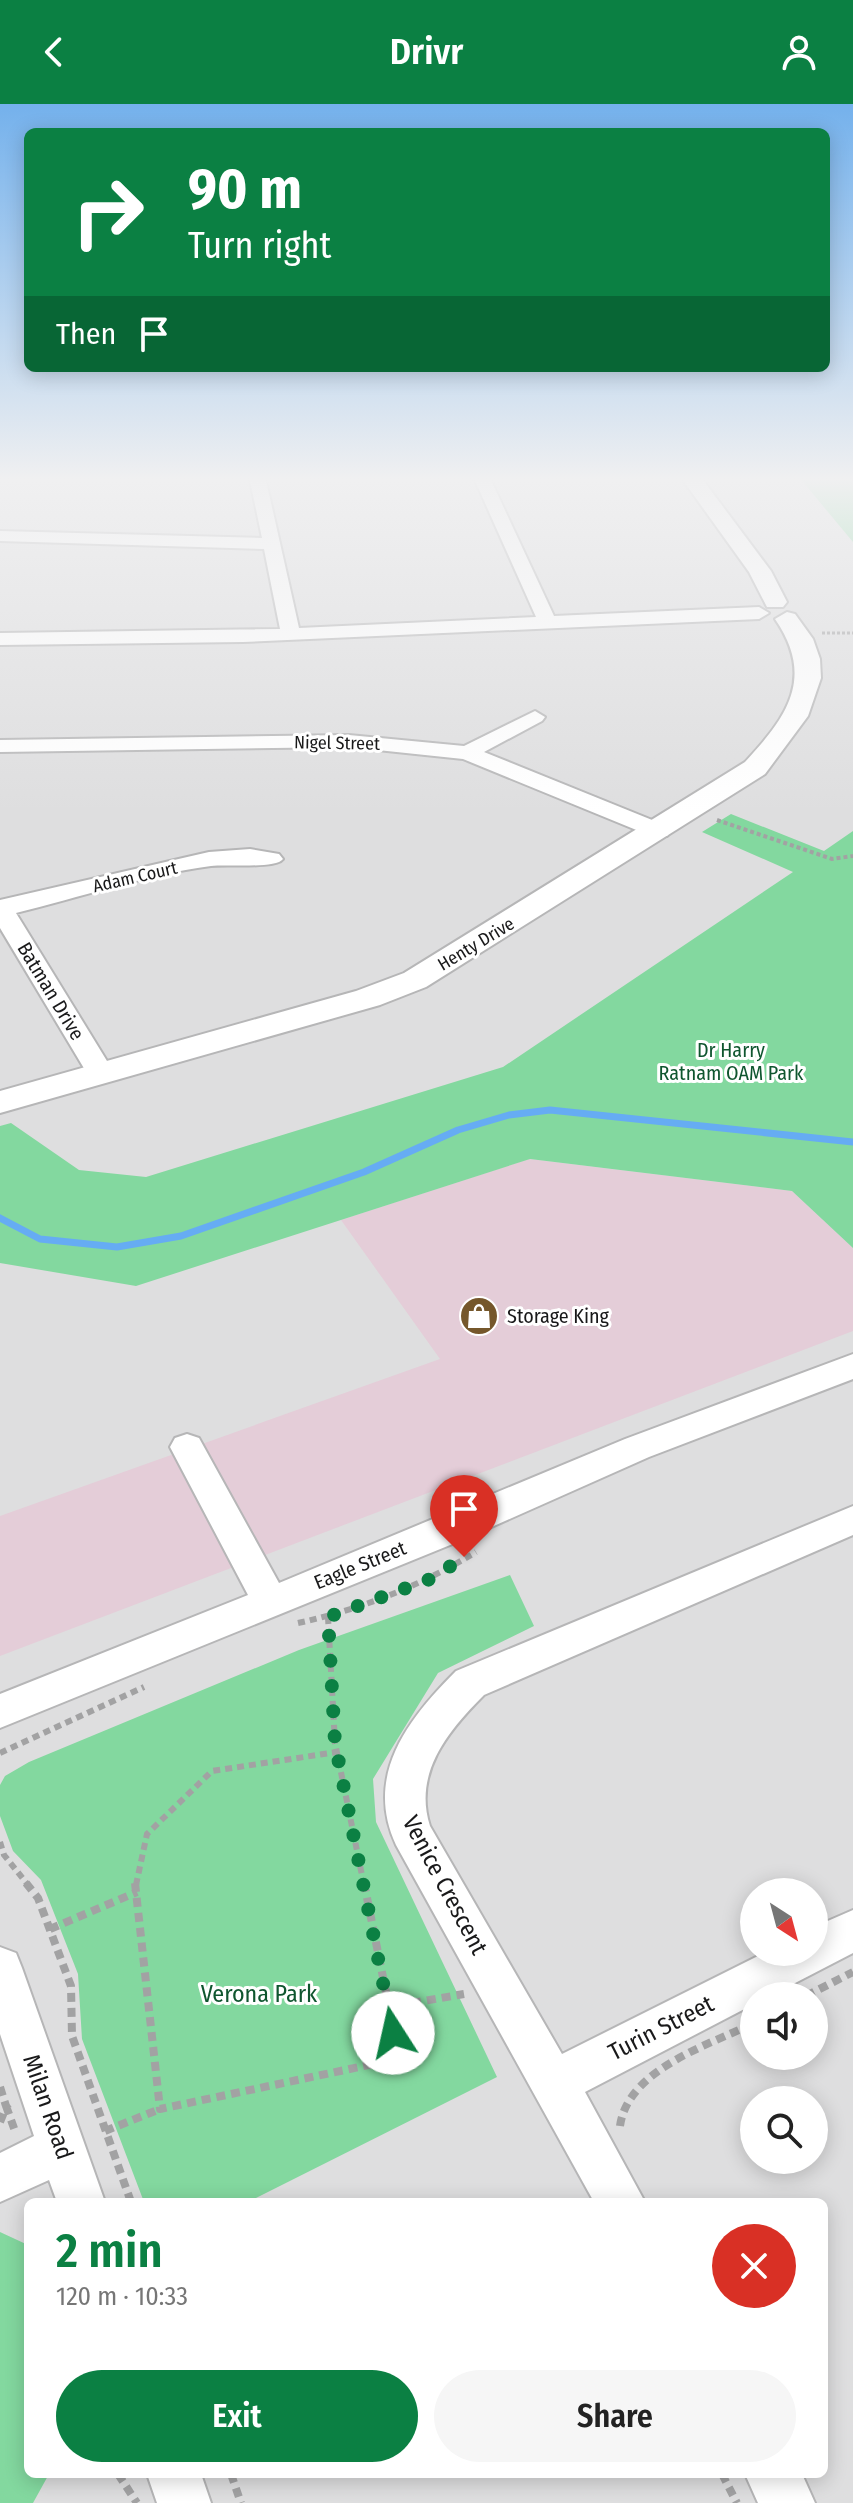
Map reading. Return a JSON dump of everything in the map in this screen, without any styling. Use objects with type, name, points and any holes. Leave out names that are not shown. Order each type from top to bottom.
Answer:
[{"type":"street","points":[[281,588],[291,633]]},
{"type":"street","points":[[532,588],[547,621]]},
{"type":"street","name":"Henty Drive","points":[[0,1102],[368,998],[415,980],[693,810],[755,768],[785,737],[802,706],[810,660],[801,633],[774,611],[766,588]]},
{"type":"street","points":[[0,639],[291,633],[774,611]]},
{"type":"street","points":[[467,753],[535,717]]},
{"type":"street","name":"Nigel Street","points":[[0,746],[349,741],[467,753],[659,831]]},
{"type":"street","name":"Adam Court","points":[[0,908],[209,859],[250,856],[271,859]]},
{"type":"street","name":"Batman Drive","points":[[0,908],[101,1074]]},
{"type":"street","name":"Eagle Street","points":[[0,1711],[282,1612],[447,1531],[637,1448],[853,1366]]},
{"type":"street","points":[[187,1447],[282,1612]]},
{"type":"street","name":"Venice Crescent","points":[[619,2198],[600,2164],[570,2075],[496,1980],[411,1832],[403,1808],[403,1785],[410,1765],[453,1699],[491,1672],[853,1520]]},
{"type":"street","name":"Turin Street","points":[[828,1943],[853,1930]]},
{"type":"street","name":"Turin Street","points":[[570,2075],[783,1966]]},
{"type":"street","name":"Milan Road","points":[[0,1968],[83,2139],[81,2198]]},
{"type":"street","points":[[0,2178],[83,2139]]},
{"type":"street","points":[[175,2478],[184,2503]]},
{"type":"street","points":[[774,2478],[788,2503]]},
{"type":"path","points":[[693,810],[832,859],[853,856]]},
{"type":"path","points":[[282,1612],[328,1617],[433,1578],[478,1551]]},
{"type":"path","points":[[83,2139],[160,2109],[397,2059],[337,1752],[328,1617]]},
{"type":"path","points":[[0,1753],[148,1685]]},
{"type":"path","points":[[160,2109],[135,1880],[147,1834],[212,1771],[337,1752]]},
{"type":"path","points":[[0,1842],[4,1855],[38,1898],[71,1986],[72,2036],[83,2139],[128,2198]]},
{"type":"path","points":[[50,1929],[137,1892]]},
{"type":"path","points":[[828,1985],[853,1972]]},
{"type":"path","points":[[389,2007],[464,1994],[496,1980]]},
{"type":"path","points":[[620,2127],[622,2106],[641,2082],[740,2030]]},
{"type":"path","points":[[570,2075],[620,2127],[630,2148],[600,2164]]},
{"type":"path","points":[[0,2122],[6,2106]]},
{"type":"path","points":[[121,2478],[137,2503]]},
{"type":"path","points":[[232,2478],[241,2503]]},
{"type":"path","points":[[724,2478],[737,2503]]},
{"type":"shaded area","points":[[529,1159],[792,1191],[853,1248],[853,1331],[0,1656],[0,1516],[440,1359],[341,1220]]},
{"type":"green space","name":"Dr Harry Ratnam OAM Park","points":[[731,814],[824,851],[853,831],[853,1248],[792,1191],[530,1159],[136,1286],[0,1263],[0,1126],[11,1123],[79,1170],[146,1177],[503,1067],[793,872],[702,832]]},
{"type":"green space","name":"Verona Park","points":[[510,1575],[534,1626],[438,1673],[373,1779],[376,1822],[497,2077],[256,2198],[142,2198],[82,2039],[78,1974],[41,1880],[13,1851],[0,1816],[0,1785],[5,1776],[29,1762],[299,1650]]},
{"type":"green space","points":[[0,2232],[24,2243],[24,2478],[47,2478],[33,2503],[0,2503]]},
{"type":"waterway","points":[[0,1218],[40,1239],[117,1247],[181,1236],[364,1172],[458,1130],[509,1115],[550,1110],[853,1142]]},
{"type":"place","name":"Storage King","points":[[479,1316]]},
{"type":"route","points":[[393,2033],[335,1743],[328,1617],[433,1578],[464,1557]]}]
